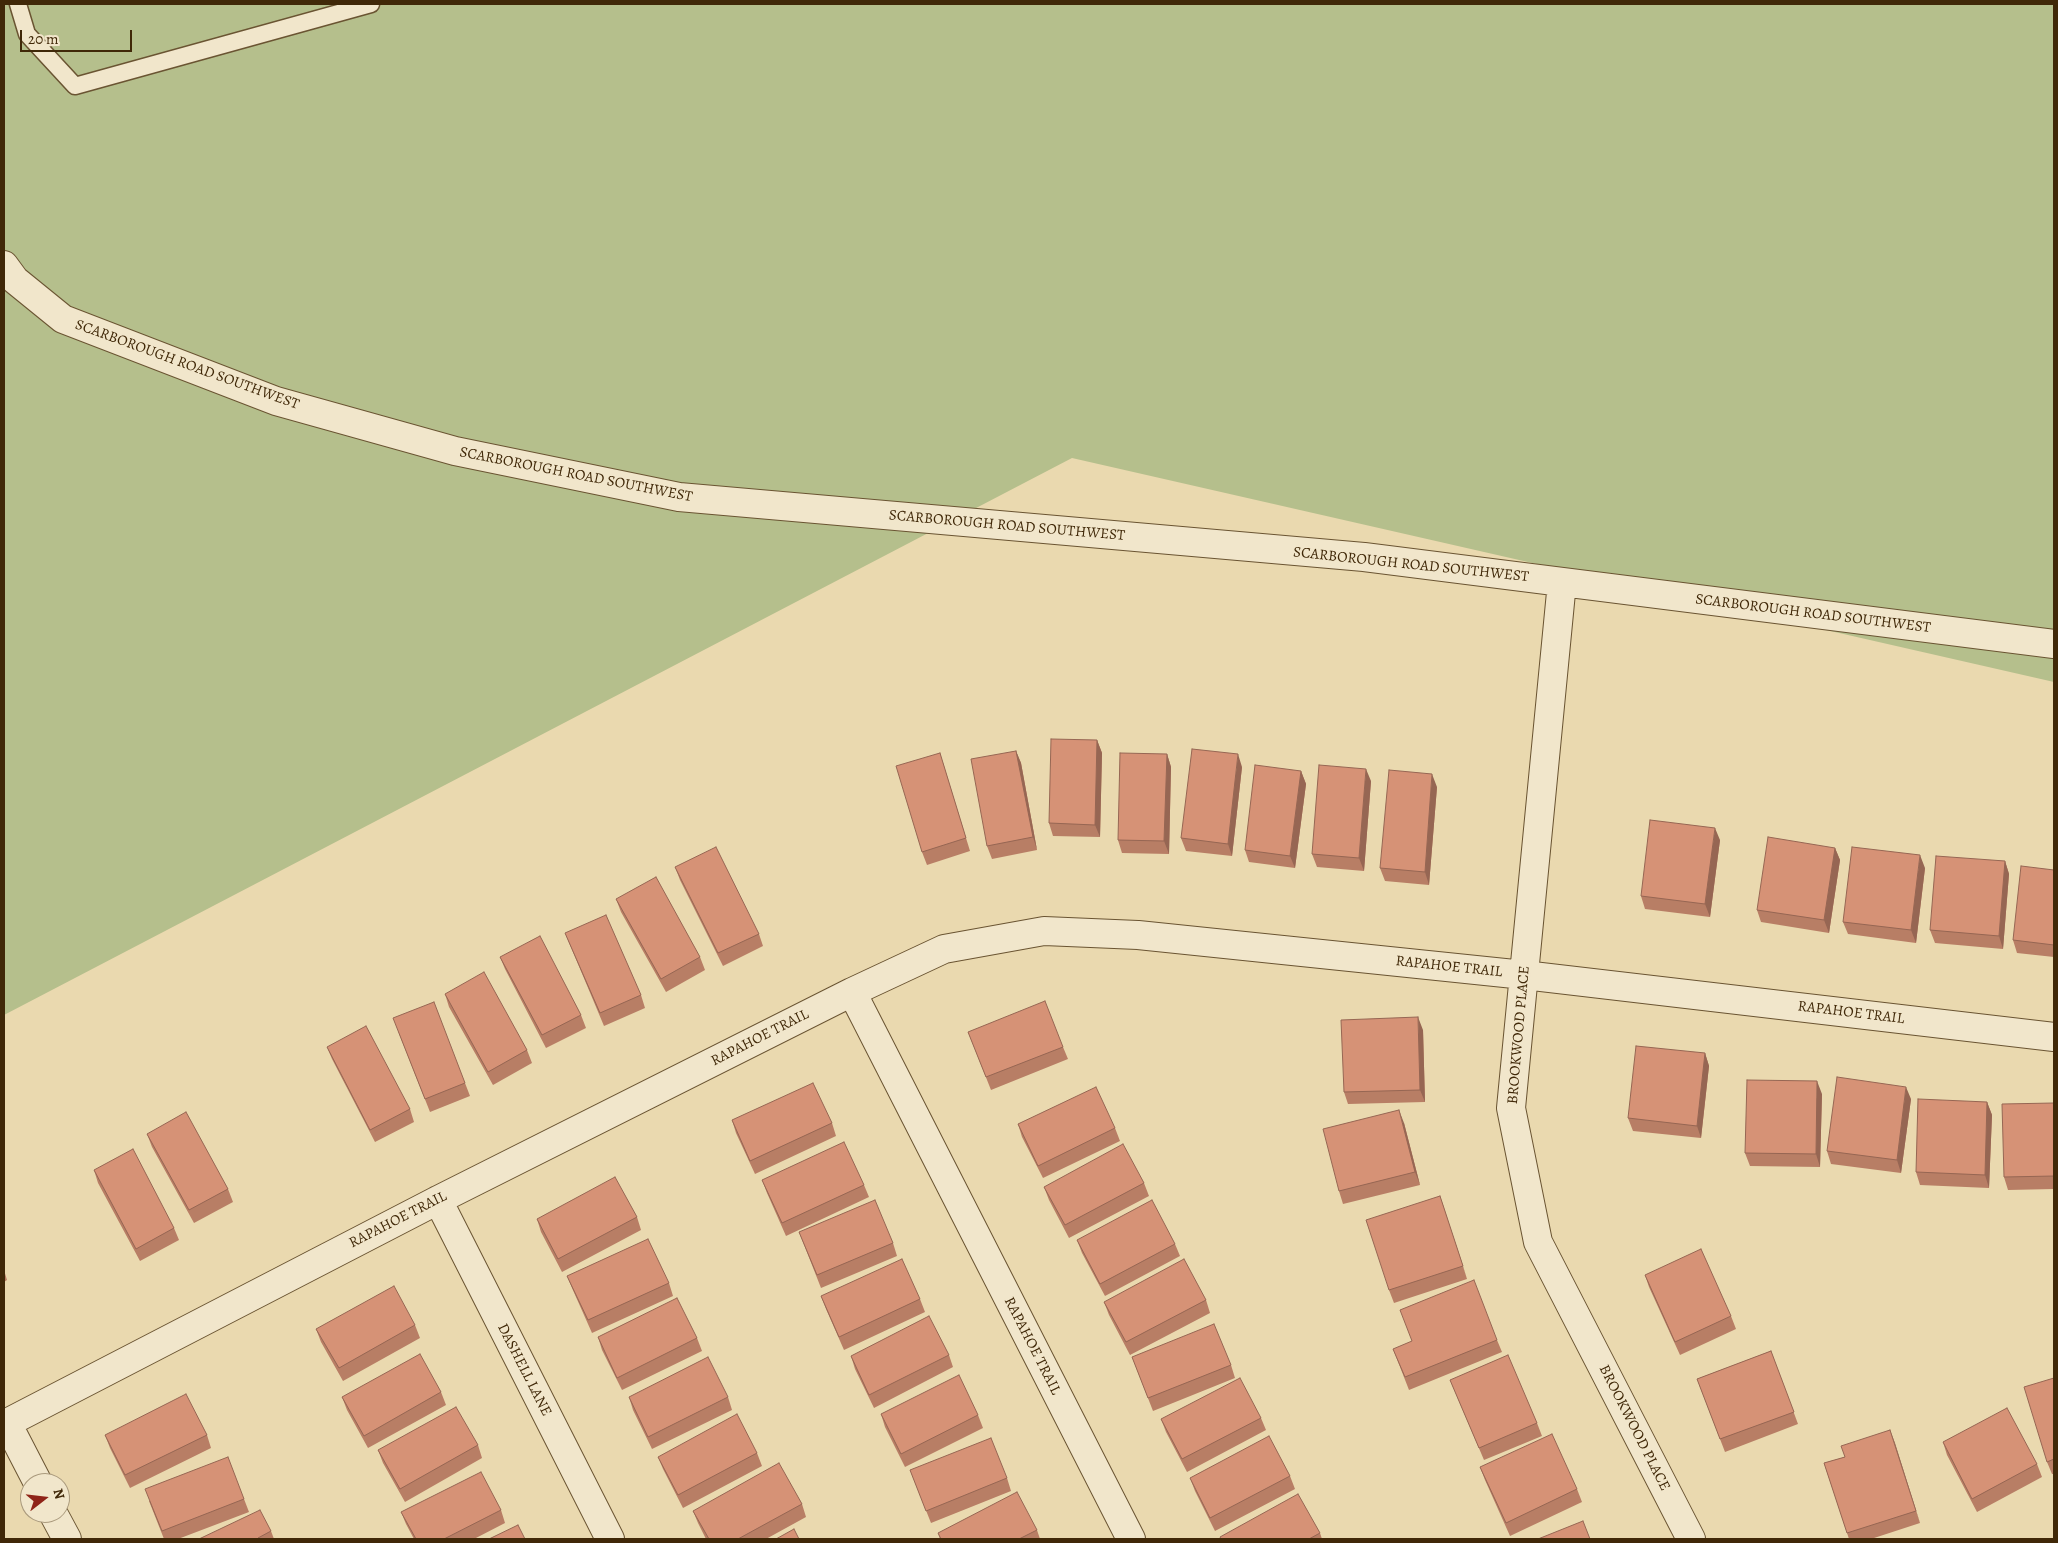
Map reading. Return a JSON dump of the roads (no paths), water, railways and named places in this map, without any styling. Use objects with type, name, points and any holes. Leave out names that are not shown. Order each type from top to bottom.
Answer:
[{"type":"street","name":"SCARBOROUGH ROAD SOUTHWEST","points":[[4,265],[15,280],[63,319],[276,401],[455,451],[679,497],[1364,558],[2054,644]]},
{"type":"street","name":"BROOKWOOD PLACE","points":[[1562,582],[1511,1108],[1538,1242],[1691,1539]]},
{"type":"street","name":"RAPAHOE TRAIL","points":[[33,1473],[7,1423],[438,1200],[852,992],[944,950],[1044,931],[1138,935],[1524,975],[2054,1037]]},
{"type":"street","name":"RAPAHOE TRAIL","points":[[852,992],[1131,1539]]},
{"type":"street","name":"DASHELL LANE","points":[[438,1200],[610,1539]]},
{"type":"street","points":[[58,1523],[67,1539]]},
{"type":"lane","points":[[18,4],[27,34],[75,86],[371,4]]}]
